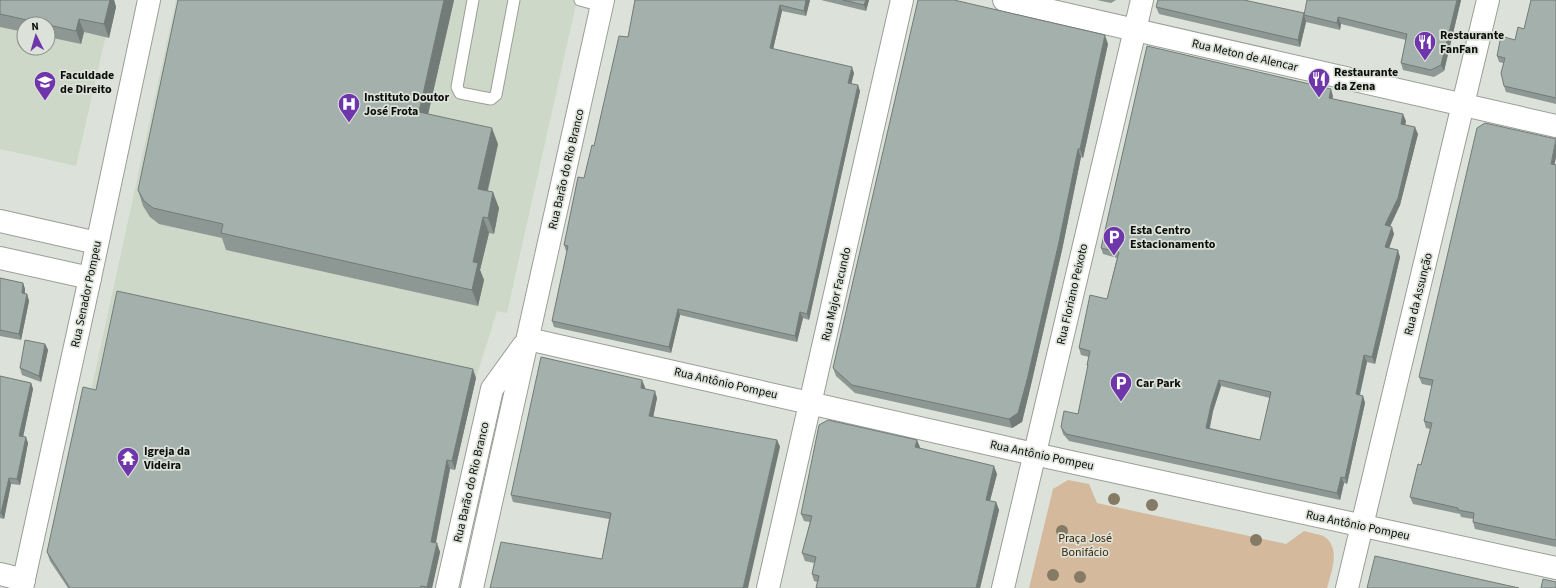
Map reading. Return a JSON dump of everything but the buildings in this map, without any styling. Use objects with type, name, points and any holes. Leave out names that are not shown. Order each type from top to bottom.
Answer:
[{"type":"street","name":"Rua Senador Pompeu","points":[[23,584],[149,0]]},
{"type":"street","name":"Rua Major Facundo","points":[[768,588],[812,403],[902,0]]},
{"type":"street","name":"Rua Meton de Alencar","points":[[1004,0],[1556,126]]},
{"type":"street","name":"Rua Floriano Peixoto","points":[[1003,588],[1142,0]]},
{"type":"street","name":"Rua da Assunção","points":[[1346,588],[1464,105],[1488,0]]},
{"type":"street","name":"Rua Barão do Rio Branco","points":[[472,588],[603,3]]},
{"type":"street","points":[[0,221],[98,242]]},
{"type":"street","points":[[0,258],[90,278]]},
{"type":"street","name":"Rua Barão do Rio Branco","points":[[447,588],[492,389],[528,339]]},
{"type":"street","name":"Rua Antônio Pompeu","points":[[528,339],[1034,454],[1556,568]]},
{"type":"street","points":[[0,574],[23,584]]},
{"type":"lane","points":[[473,0],[456,88],[460,93],[491,99],[496,95],[514,0]]},
{"type":"lane","points":[[580,0],[603,3]]},
{"type":"shaded area","name":"Faculdade de Direito","points":[[0,0],[114,0],[76,166],[0,149]]},
{"type":"shaded area","name":"Instituto Doutor José Frota","points":[[176,0],[577,0],[507,313],[497,311],[476,378],[455,470],[91,391]]},
{"type":"green space","name":"Praça José Bonifácio","points":[[1068,480],[1089,484],[1097,503],[1286,544],[1304,531],[1323,536],[1330,542],[1334,554],[1334,561],[1327,588],[1029,588],[1053,489]]},
{"type":"place","name":"Restaurante FanFan","points":[[1425,62]]},
{"type":"place","name":"Restaurante da Zena","points":[[1319,98]]},
{"type":"place","name":"Faculdade de Direito","points":[[45,102]]},
{"type":"place","name":"Instituto Doutor José Frota","points":[[349,124]]},
{"type":"place","name":"Esta Centro Estacionamento","points":[[1114,256]]},
{"type":"place","name":"Car Park","points":[[1121,402]]},
{"type":"place","name":"Igreja da Videira","points":[[128,478]]}]
